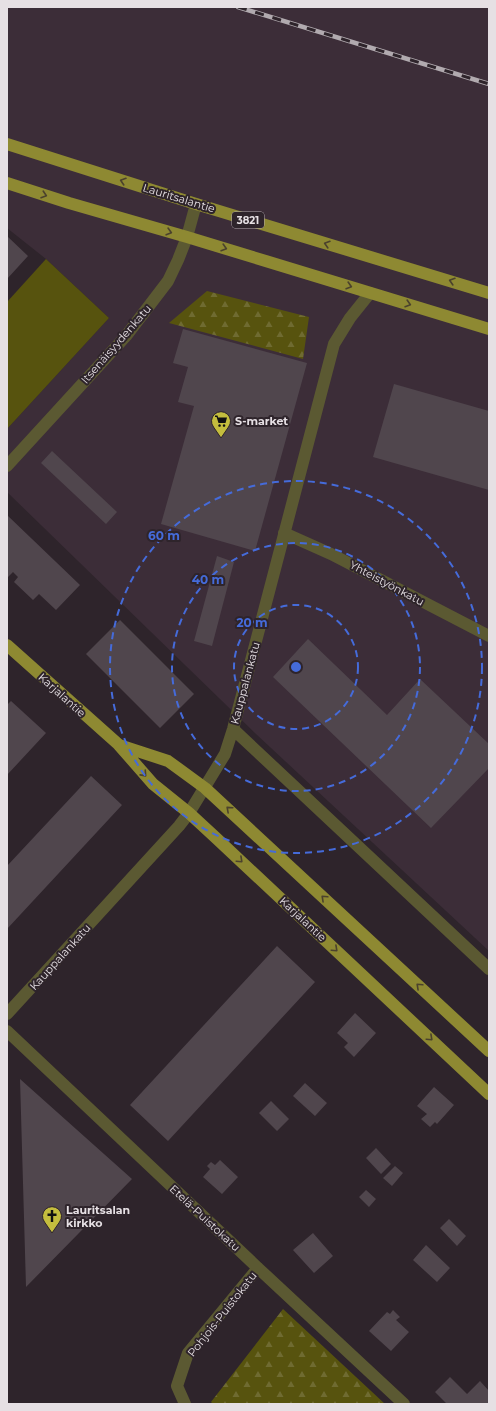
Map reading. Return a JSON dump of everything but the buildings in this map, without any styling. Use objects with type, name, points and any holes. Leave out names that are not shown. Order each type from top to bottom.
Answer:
[{"type":"main road","name":"Lauritsalantie","points":[[7,144],[196,204],[489,293]]},
{"type":"main road","points":[[7,183],[69,204],[187,237],[489,329]]},
{"type":"main road","name":"Karjalantie","points":[[7,645],[118,744],[153,784],[189,813],[489,1094]]},
{"type":"main road","name":"Karjalantie","points":[[118,744],[168,761],[205,788],[489,1051]]},
{"type":"street","name":"Itsenäisyydenkatu","points":[[7,466],[126,336],[168,281],[187,237],[196,204]]},
{"type":"street","name":"Kauppalankatu","points":[[7,1014],[174,832],[189,813],[225,754],[233,729],[334,344],[350,318],[370,292]]},
{"type":"street","name":"Yhteistyönkatu","points":[[284,533],[331,554],[489,636]]},
{"type":"street","points":[[233,729],[489,969]]},
{"type":"street","name":"Etelä-Puistokatu","points":[[7,1031],[404,1404]]},
{"type":"street","name":"Pohjois-Puistokatu","points":[[185,1404],[177,1386],[188,1353],[258,1268]]},
{"type":"shaded area","points":[[7,7],[489,7],[489,951],[256,734],[7,492],[7,429],[109,318],[46,259],[7,228]]},
{"type":"green space","points":[[46,259],[109,318],[7,429],[7,302]]},
{"type":"green space","points":[[207,291],[309,317],[303,359],[169,323]]},
{"type":"green space","points":[[283,1309],[385,1404],[213,1404],[211,1402]]},
{"type":"railway","points":[[238,7],[489,84]]},
{"type":"place","name":"S-market","points":[[221,438]]},
{"type":"place","name":"Lauritsalan kirkko","points":[[52,1233]]}]
